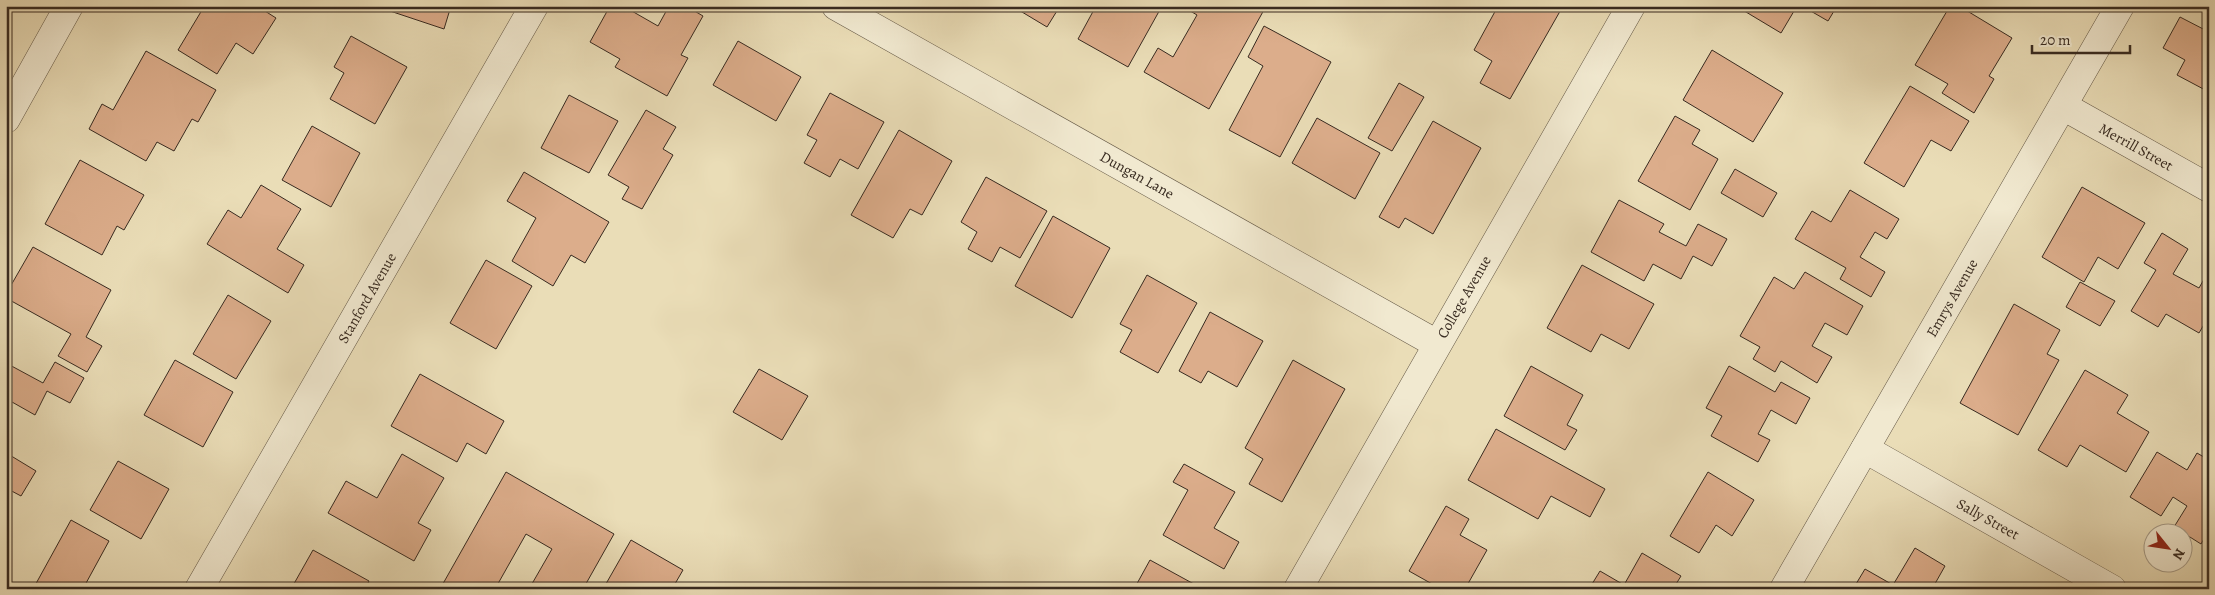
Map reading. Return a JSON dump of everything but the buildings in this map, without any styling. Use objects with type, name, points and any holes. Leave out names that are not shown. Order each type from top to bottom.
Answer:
[{"type":"street","points":[[6,119],[69,6]]},
{"type":"street","name":"Stanford Avenue","points":[[199,589],[534,6]]},
{"type":"street","name":"Dungan Lane","points":[[836,6],[1437,344]]},
{"type":"street","name":"College Avenue","points":[[1298,589],[1630,6]]},
{"type":"street","name":"Emrys Avenue","points":[[1784,589],[2120,6]]},
{"type":"street","name":"Merrill Street","points":[[2063,106],[2209,188]]},
{"type":"street","name":"Sally Street","points":[[1865,449],[2112,589]]}]
